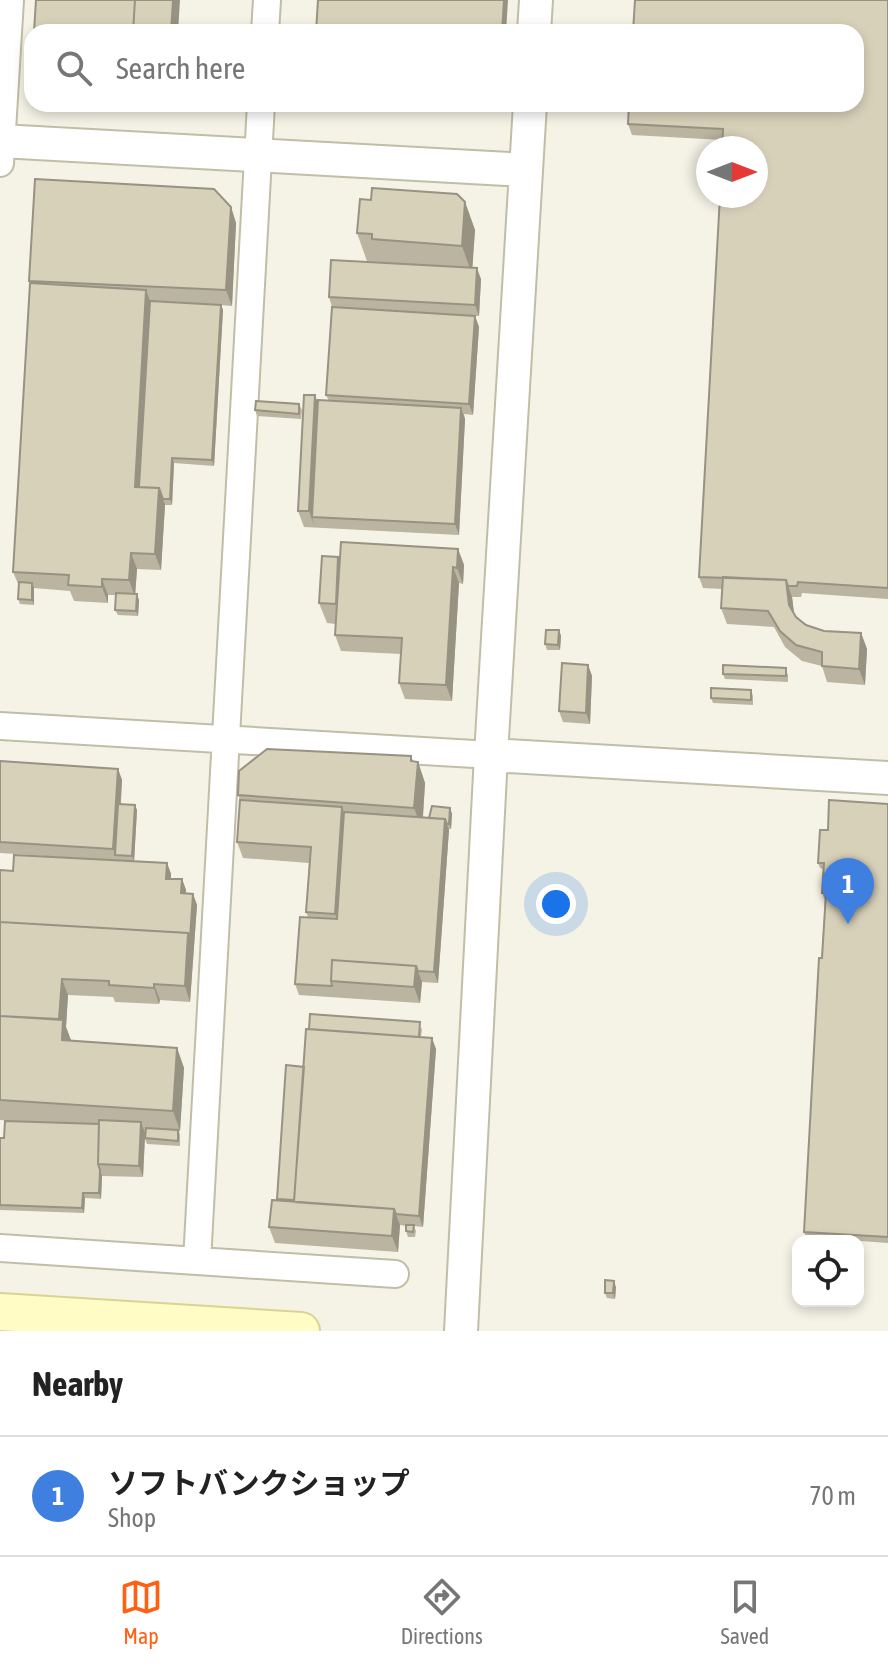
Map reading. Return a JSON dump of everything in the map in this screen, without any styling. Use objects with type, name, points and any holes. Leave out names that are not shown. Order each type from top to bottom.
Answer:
[{"type":"main road","points":[[0,1312],[301,1331]]},
{"type":"street","points":[[10,0],[0,148],[258,156],[526,170]]},
{"type":"street","points":[[266,24],[267,0]]},
{"type":"street","points":[[534,24],[536,0]]},
{"type":"street","points":[[197,1261],[261,112]]},
{"type":"street","points":[[461,1331],[530,112]]},
{"type":"street","points":[[0,726],[888,778]]},
{"type":"street","points":[[0,1248],[395,1274]]},
{"type":"building","points":[[36,0],[135,0],[134,24],[34,24]]},
{"type":"building","points":[[135,0],[173,0],[172,24],[134,24]]},
{"type":"building","points":[[318,0],[504,0],[502,24],[316,24]]},
{"type":"building","points":[[635,0],[888,0],[888,588],[798,582],[797,586],[788,586],[786,580],[699,577],[719,208],[768,208],[768,136],[723,136],[723,129],[628,124],[629,112],[864,112],[864,24],[634,24]]},
{"type":"building","points":[[35,179],[214,189],[231,207],[226,290],[29,281]]},
{"type":"building","points":[[372,188],[457,194],[465,202],[462,246],[372,239],[372,234],[357,233],[360,199],[371,200]]},
{"type":"building","points":[[331,260],[477,268],[475,305],[329,297]]},
{"type":"building","points":[[30,283],[146,290],[135,487],[159,488],[155,554],[131,553],[129,580],[102,579],[102,587],[68,585],[69,575],[13,572]]},
{"type":"building","points":[[150,301],[221,305],[212,460],[172,458],[170,499],[163,499],[159,488],[139,487]]},
{"type":"building","points":[[332,307],[475,316],[469,404],[326,395]]},
{"type":"building","points":[[304,395],[315,395],[309,511],[298,511]]},
{"type":"building","points":[[318,400],[461,408],[455,524],[312,517]]},
{"type":"building","points":[[256,401],[299,404],[299,414],[255,410]]},
{"type":"building","points":[[341,542],[458,549],[457,568],[453,567],[446,685],[399,683],[402,638],[335,635]]},
{"type":"building","points":[[322,556],[338,557],[336,604],[319,603]]},
{"type":"building","points":[[723,577],[786,580],[789,605],[796,617],[806,625],[824,631],[861,633],[859,669],[822,666],[822,652],[796,645],[780,631],[768,611],[721,608]]},
{"type":"building","points":[[19,582],[32,583],[32,600],[18,599]]},
{"type":"building","points":[[116,593],[137,594],[136,611],[115,610]]},
{"type":"building","points":[[546,630],[559,630],[558,645],[545,644]]},
{"type":"building","points":[[562,663],[588,665],[586,713],[559,711]]},
{"type":"building","points":[[723,665],[786,668],[786,676],[723,674]]},
{"type":"building","points":[[711,688],[751,690],[751,700],[711,698]]},
{"type":"building","points":[[267,749],[411,756],[411,761],[418,762],[414,808],[238,795],[239,771]]},
{"type":"building","points":[[0,761],[118,769],[113,849],[0,842]]},
{"type":"building","points":[[240,800],[342,807],[335,914],[306,912],[311,847],[237,842]]},
{"type":"building","points":[[829,800],[888,804],[888,1237],[804,1232],[819,958],[822,958],[826,893],[822,893],[824,863],[818,863],[820,830],[828,830]]},
{"type":"building","points":[[118,804],[135,805],[132,856],[115,855]]},
{"type":"building","points":[[432,806],[450,808],[449,824],[445,819],[429,818]]},
{"type":"building","points":[[344,812],[445,819],[434,972],[418,971],[416,966],[332,960],[332,986],[295,984],[300,917],[337,919]]},
{"type":"building","points":[[14,855],[167,863],[166,879],[182,879],[181,893],[193,894],[190,938],[188,933],[0,922],[0,870],[13,871]]},
{"type":"building","points":[[0,922],[188,933],[185,986],[154,984],[154,988],[109,985],[109,981],[62,979],[59,1019],[0,1016]]},
{"type":"building","points":[[332,960],[416,966],[414,987],[331,981]]},
{"type":"building","points":[[310,1014],[420,1022],[419,1037],[309,1029]]},
{"type":"building","points":[[0,1016],[63,1020],[62,1040],[177,1048],[173,1111],[0,1100]]},
{"type":"building","points":[[306,1029],[432,1038],[419,1216],[396,1214],[394,1209],[294,1202]]},
{"type":"building","points":[[286,1065],[304,1067],[294,1200],[277,1199]]},
{"type":"building","points":[[99,1120],[141,1122],[139,1166],[98,1164]]},
{"type":"building","points":[[5,1121],[99,1124],[99,1193],[83,1193],[82,1208],[0,1205],[0,1138],[4,1138]]},
{"type":"building","points":[[146,1128],[178,1130],[178,1141],[145,1138]]},
{"type":"building","points":[[272,1200],[394,1209],[392,1236],[269,1227]]},
{"type":"building","points":[[406,1225],[414,1225],[413,1232],[406,1231]]},
{"type":"building","points":[[605,1280],[614,1281],[613,1293],[605,1293]]},
{"type":"place","name":"ソフトバンクショップ","points":[[848,924]]}]
